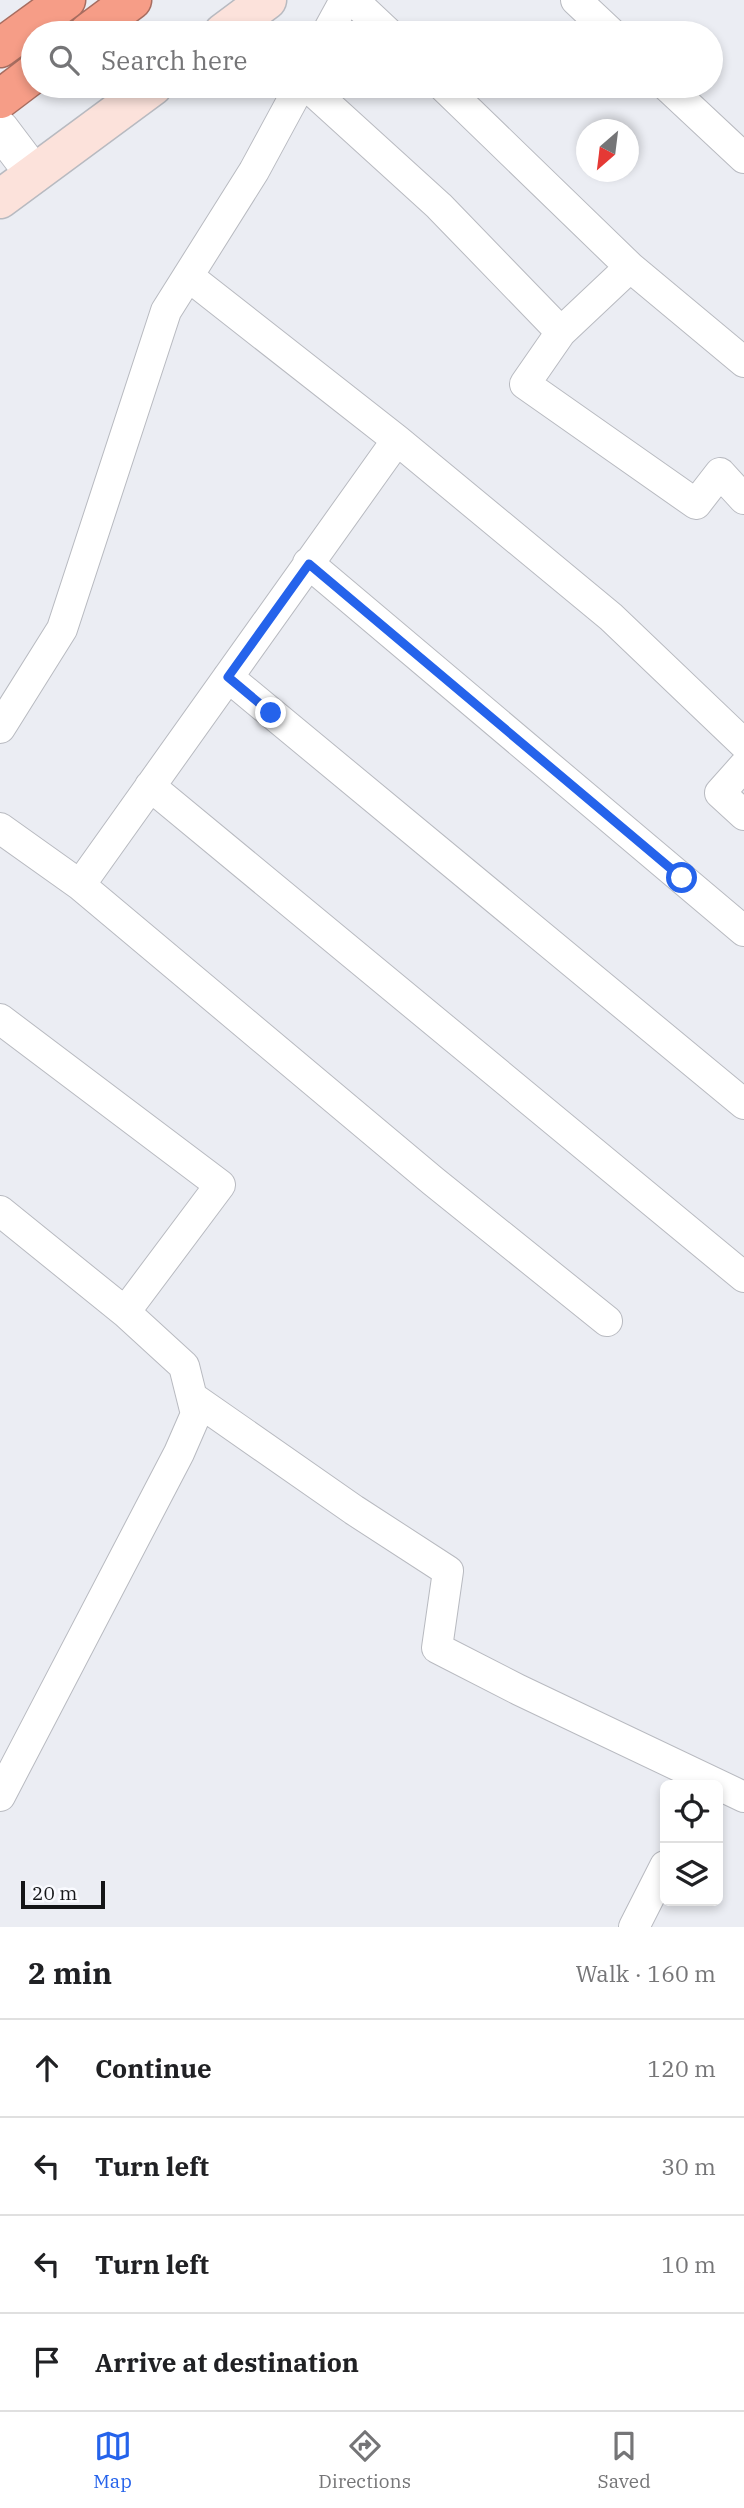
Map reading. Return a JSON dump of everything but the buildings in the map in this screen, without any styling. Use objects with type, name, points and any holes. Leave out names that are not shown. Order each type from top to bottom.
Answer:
[{"type":"highway","points":[[37,21],[66,0]]},
{"type":"highway","points":[[104,21],[132,0]]},
{"type":"highway","points":[[0,48],[21,33]]},
{"type":"highway","points":[[0,99],[21,83]]},
{"type":"main road","points":[[239,21],[267,0]]},
{"type":"main road","points":[[0,199],[137,98]]},
{"type":"street","points":[[334,21],[345,0]]},
{"type":"street","points":[[354,0],[376,21]]},
{"type":"street","points":[[576,0],[598,21]]},
{"type":"street","points":[[0,728],[62,629],[166,311],[254,171],[294,98]]},
{"type":"street","points":[[320,98],[439,206],[561,332]]},
{"type":"street","points":[[455,98],[630,267],[744,362]]},
{"type":"street","points":[[680,98],[744,158]]},
{"type":"street","points":[[0,129],[34,174]]},
{"type":"street","points":[[630,267],[561,332],[525,384],[696,504],[720,473],[744,499]]},
{"type":"street","points":[[188,276],[397,440],[611,617],[744,744]]},
{"type":"street","points":[[80,885],[397,440]]},
{"type":"street","points":[[309,564],[744,931]]},
{"type":"street","points":[[228,677],[744,1104]]},
{"type":"street","points":[[744,766],[720,793],[744,815]]},
{"type":"street","points":[[150,786],[744,1277]]},
{"type":"street","points":[[0,828],[80,885],[422,1172],[607,1321]]},
{"type":"street","points":[[0,1019],[220,1185],[125,1312]]},
{"type":"street","points":[[0,1212],[125,1312],[184,1366],[196,1414],[179,1453],[0,1796]]},
{"type":"street","points":[[192,1397],[354,1510],[448,1571],[437,1648],[702,1780]]},
{"type":"street","points":[[723,1789],[744,1797]]},
{"type":"street","points":[[634,1927],[660,1876]]},
{"type":"route","points":[[271,713],[228,677],[309,564],[682,878]]}]
